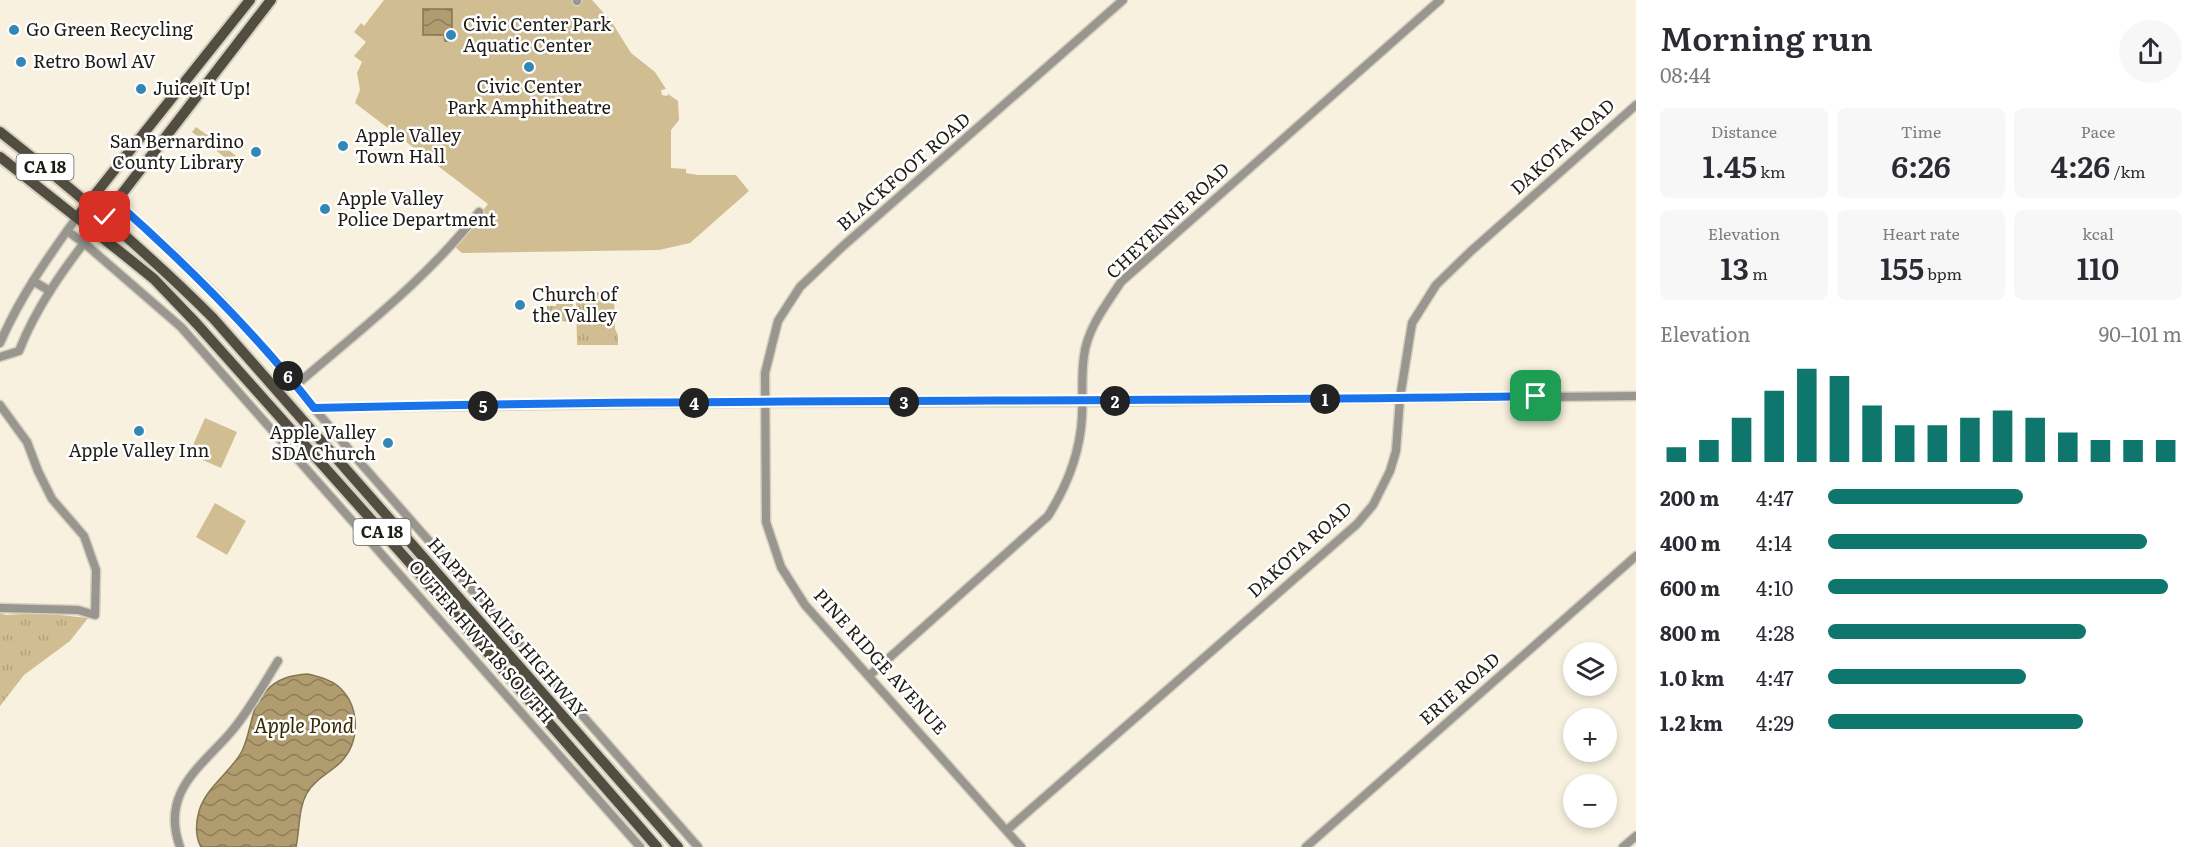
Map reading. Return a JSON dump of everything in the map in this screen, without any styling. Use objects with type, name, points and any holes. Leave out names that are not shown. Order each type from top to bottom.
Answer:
[{"type":"main road","points":[[77,217],[250,0]]},
{"type":"main road","points":[[93,230],[271,0]]},
{"type":"main road","name":"HAPPY TRAILS HIGHWAY","points":[[0,132],[89,202],[213,318],[678,847]]},
{"type":"main road","name":"HAPPY TRAILS HIGHWAY","points":[[0,157],[154,279],[198,324],[657,847]]},
{"type":"street","name":"BLACKFOOT ROAD","points":[[764,403],[765,374],[773,337],[778,321],[800,287],[842,247],[1123,0]]},
{"type":"street","name":"CHEYENNE ROAD","points":[[870,675],[1048,516],[1064,490],[1076,456],[1080,436],[1084,355],[1098,316],[1121,282],[1440,0]]},
{"type":"street","name":"DAKOTA ROAD","points":[[1007,830],[1356,524],[1373,505],[1390,471],[1396,451],[1400,398],[1412,323],[1436,285],[1471,251],[1636,105]]},
{"type":"street","points":[[116,202],[219,298],[417,528],[698,847]]},
{"type":"street","points":[[296,385],[402,294],[457,240],[479,212]]},
{"type":"street","points":[[0,343],[33,281],[77,217]]},
{"type":"street","points":[[0,357],[19,351],[28,327],[50,291],[93,230]]},
{"type":"street","name":"OUTER HWY 18 SOUTH","points":[[67,231],[181,327],[640,847]]},
{"type":"street","points":[[33,281],[50,291]]},
{"type":"street","points":[[314,408],[1636,396]]},
{"type":"street","name":"PINE RIDGE AVENUE","points":[[764,403],[766,522],[781,567],[805,605],[870,675],[1021,847]]},
{"type":"street","points":[[0,608],[78,610],[95,615],[96,605],[96,570],[84,536],[52,499],[27,441],[2,408]]},
{"type":"street","name":"ERIE ROAD","points":[[1306,847],[1636,556]]},
{"type":"street","points":[[180,847],[176,817],[178,800],[186,780],[231,733],[278,662]]},
{"type":"street","points":[[1623,847],[1636,836]]},
{"type":"green space","points":[[384,0],[592,0],[611,21],[631,53],[655,72],[666,89],[661,90],[662,95],[667,96],[668,94],[678,101],[679,120],[671,130],[671,168],[686,169],[686,173],[698,175],[736,175],[749,191],[690,243],[659,250],[462,253],[455,247],[488,204],[355,103],[360,90],[357,73],[362,62],[354,56],[366,42],[354,32],[361,23],[364,26]]},
{"type":"green space","points":[[196,127],[207,135],[209,134],[236,156],[231,162],[192,132]]},
{"type":"green space","points":[[609,292],[614,296],[618,345],[577,345],[576,293]]},
{"type":"green space","points":[[556,304],[573,304],[573,321],[547,322],[547,306],[556,306]]},
{"type":"green space","points":[[205,418],[237,432],[221,468],[189,454]]},
{"type":"green space","points":[[215,503],[246,521],[227,555],[196,537]]},
{"type":"green space","points":[[0,613],[6,615],[41,613],[88,618],[70,641],[24,675],[0,706]]},
{"type":"water","points":[[423,9],[452,9],[452,41],[445,41],[444,35],[423,35]]},
{"type":"water","name":"Apple Pond","points":[[308,674],[324,678],[338,686],[345,694],[354,713],[355,734],[348,753],[341,762],[307,793],[301,812],[296,847],[201,847],[197,824],[202,802],[242,751],[254,711],[261,697],[280,680]]},
{"type":"place","name":"Go Green Recycling","points":[[14,30]]},
{"type":"place","name":"Civic Center Park Aquatic Center","points":[[451,35]]},
{"type":"place","name":"Retro Bowl AV","points":[[21,62]]},
{"type":"place","name":"Civic Center Park Amphitheatre","points":[[529,67]]},
{"type":"place","name":"Juice It Up!","points":[[141,89]]},
{"type":"place","name":"Apple Valley Town Hall","points":[[343,146]]},
{"type":"place","name":"San Bernardino County Library","points":[[256,152]]},
{"type":"place","name":"Apple Valley Police Department","points":[[325,209]]},
{"type":"place","name":"Church of the Valley","points":[[520,305]]},
{"type":"place","name":"Apple Valley Inn","points":[[139,431]]},
{"type":"place","name":"Apple Valley SDA Church","points":[[388,443]]},
{"type":"route","points":[[105,217],[116,202],[173,253],[219,298],[314,408],[707,402],[1082,402],[1536,396]]}]
